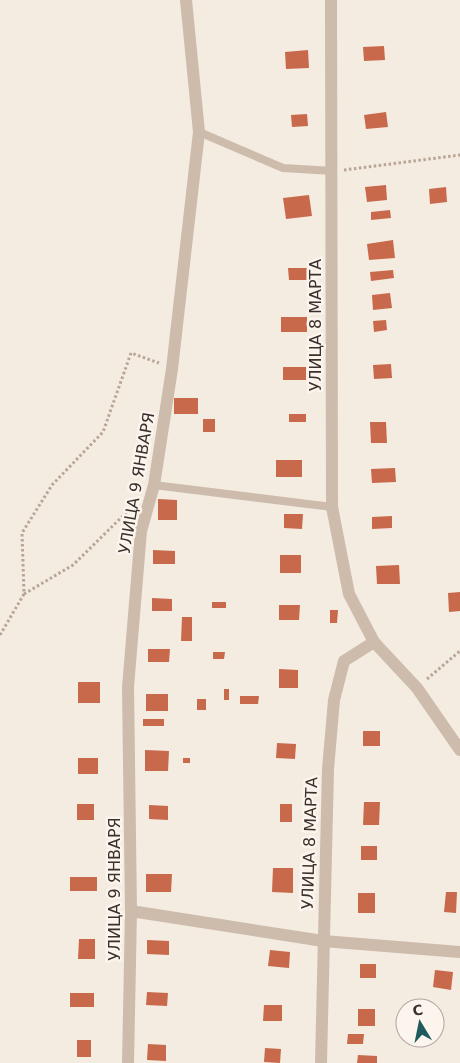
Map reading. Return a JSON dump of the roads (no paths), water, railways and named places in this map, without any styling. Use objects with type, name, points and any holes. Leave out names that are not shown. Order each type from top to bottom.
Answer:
[{"type":"street","name":"УЛИЦА 9 ЯНВАРЯ","points":[[128,1063],[132,911],[128,687],[141,531],[154,485],[172,369],[199,132],[186,0]]},
{"type":"street","name":"УЛИЦА 8 МАРТА","points":[[331,0],[333,171],[332,507],[349,594],[374,642],[417,688],[460,750]]},
{"type":"street","name":"УЛИЦА 8 МАРТА","points":[[321,1063],[328,769],[334,700],[344,661],[374,642]]},
{"type":"street","points":[[132,911],[323,941],[460,952]]},
{"type":"lane","points":[[199,132],[284,168],[333,171]]},
{"type":"lane","points":[[154,485],[332,507]]}]
